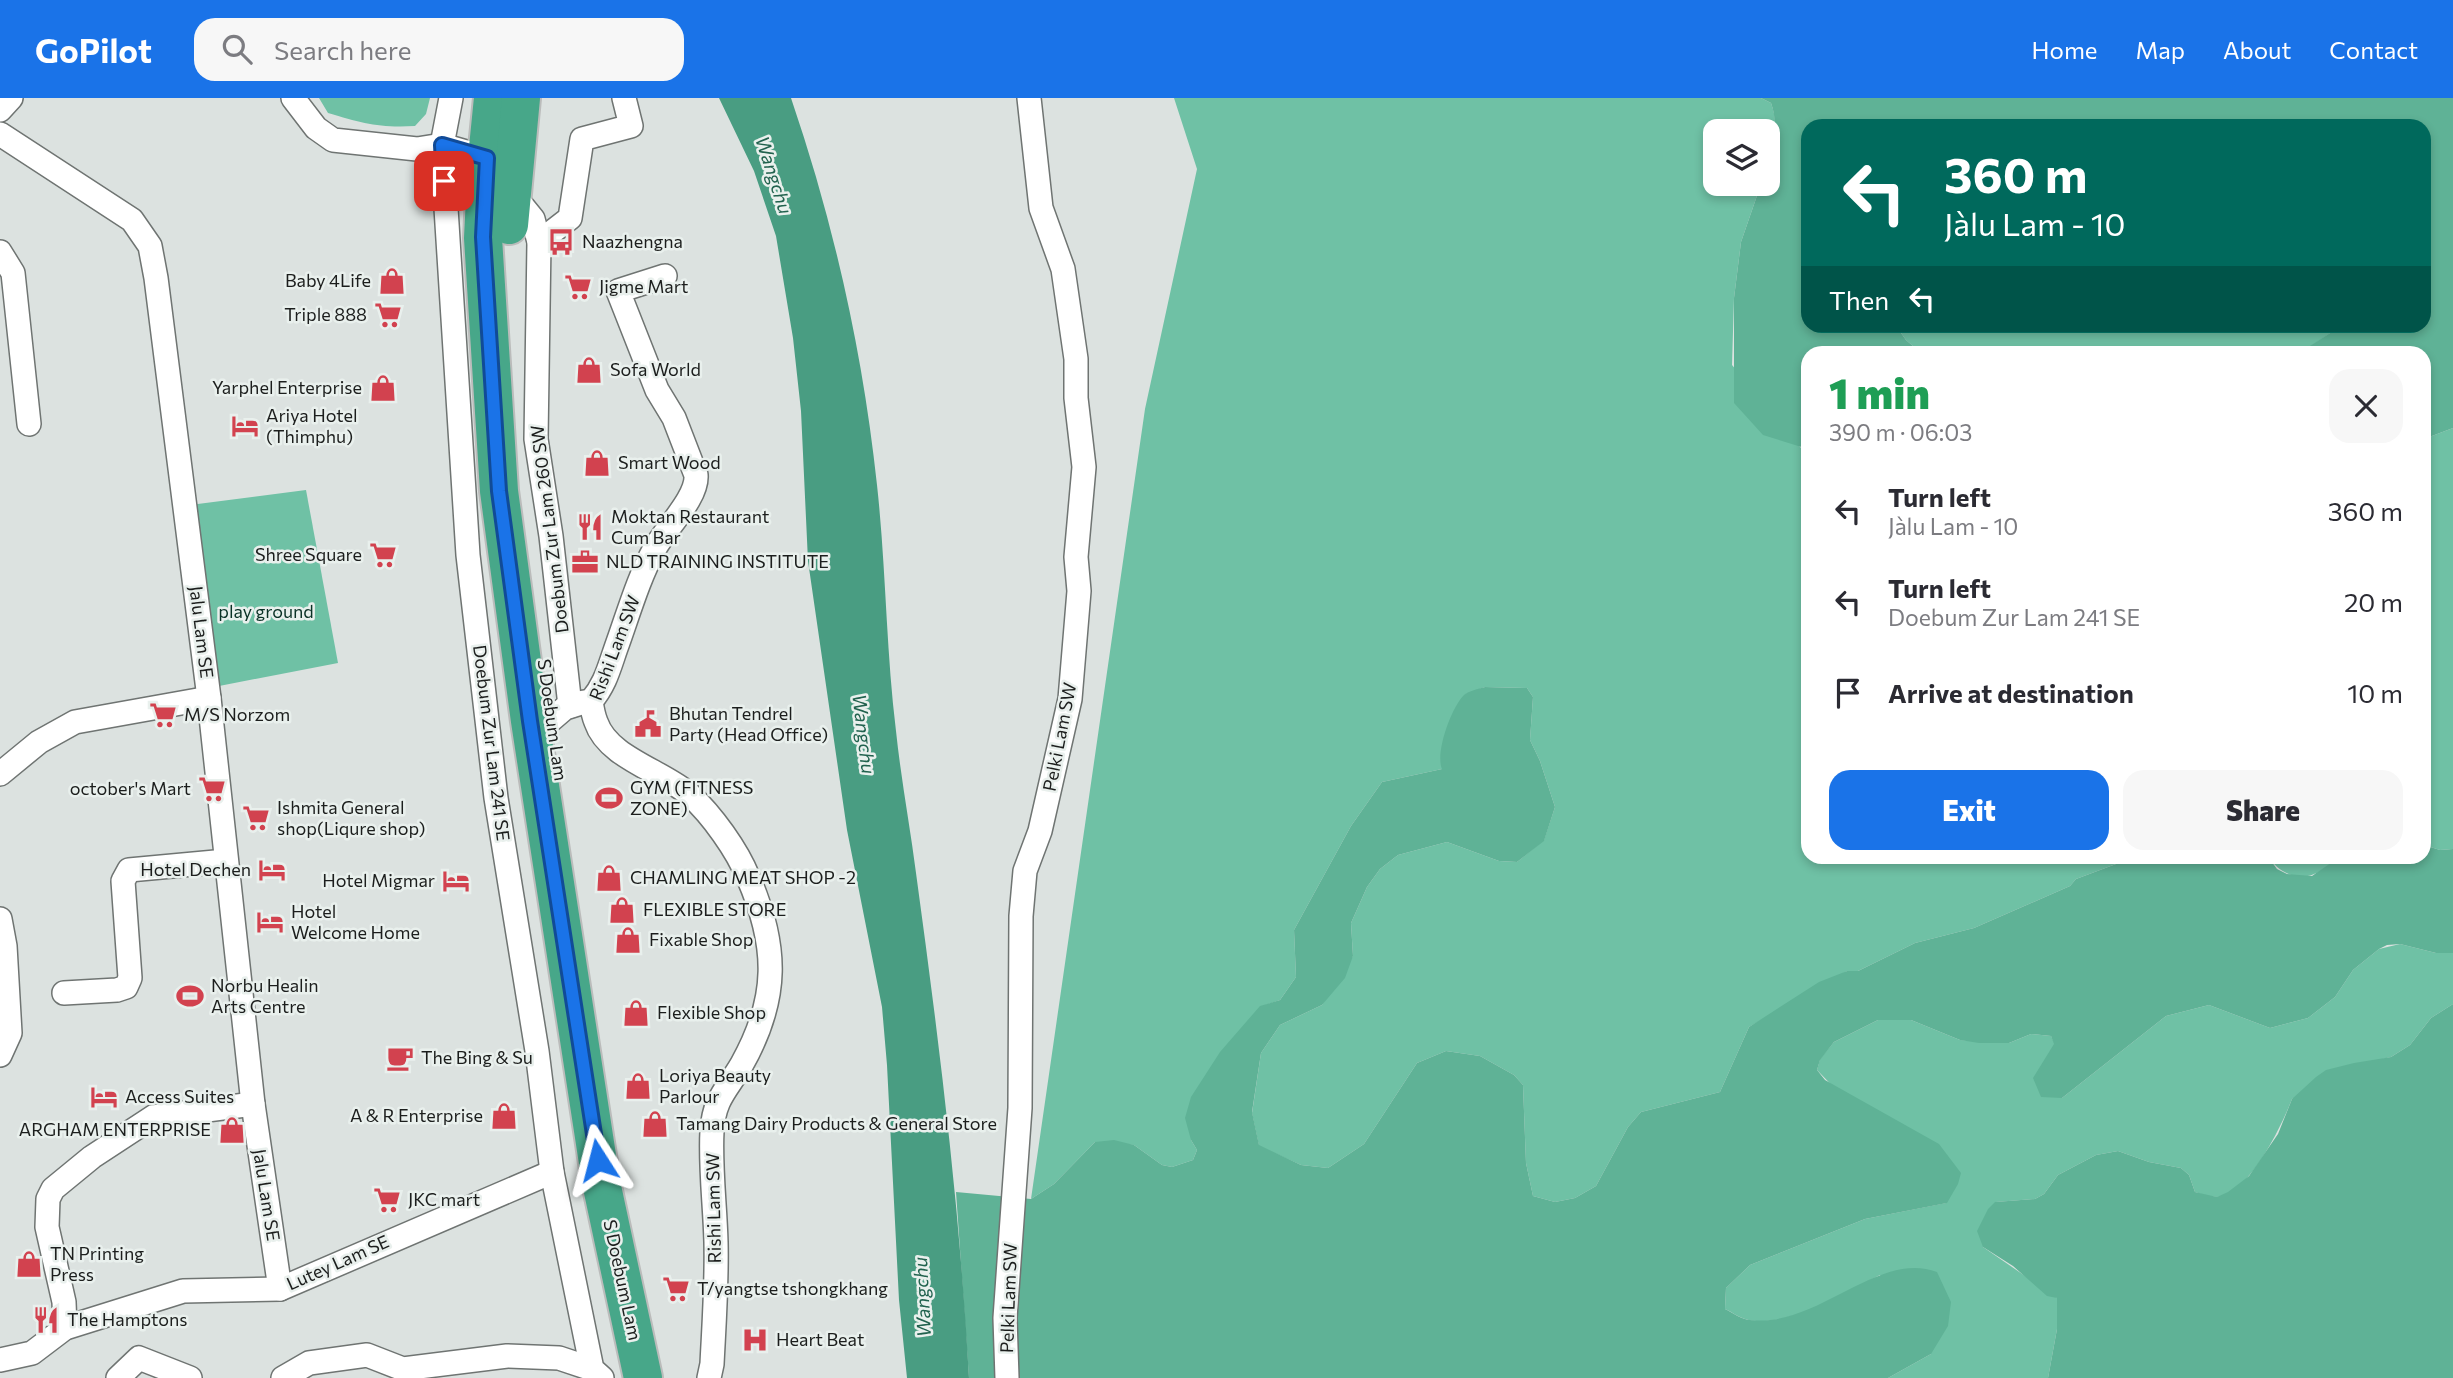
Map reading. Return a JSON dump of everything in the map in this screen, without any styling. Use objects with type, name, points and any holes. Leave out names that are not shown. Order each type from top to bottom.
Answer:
[{"type":"highway","name":"S Doebum Lam","points":[[493,98],[483,237],[499,491],[530,721],[601,1182],[643,1378]]},
{"type":"highway","name":"S Doebum Lam","points":[[521,98],[508,246],[511,368],[523,489],[571,709],[586,951],[613,1110],[665,1378]]},
{"type":"street","points":[[0,110],[11,98]]},
{"type":"street","points":[[293,98],[316,128],[333,139],[417,149],[442,145],[487,158]]},
{"type":"street","name":"Doebum Zur Lam 241 SE","points":[[451,98],[442,145],[468,555],[496,798],[537,1051],[552,1172],[597,1374]]},
{"type":"street","points":[[539,242],[570,218],[582,139],[631,126],[624,98]]},
{"type":"street","name":"Pelki Lam SW","points":[[1007,1378],[1006,1318],[1020,1108],[1021,916],[1025,871],[1040,831],[1070,699],[1079,591],[1076,557],[1084,467],[1076,398],[1076,359],[1063,270],[1041,208],[1029,98]]},
{"type":"street","name":"Jalu Lam SE","points":[[0,134],[132,220],[150,247],[209,698],[253,1104],[280,1289]]},
{"type":"street","name":"Doebum Zur Lam 260 SW","points":[[511,192],[533,219],[539,242],[536,439],[551,536],[571,709]]},
{"type":"street","points":[[0,252],[13,273],[29,424]]},
{"type":"street","name":"Rishi Lam SW","points":[[665,276],[618,291],[657,390],[674,418],[697,482],[687,502],[655,548],[639,583],[606,681],[571,709],[596,723],[619,752],[655,771],[690,796],[720,829],[748,875],[766,925],[772,975],[763,1024],[715,1107],[712,1131],[716,1245],[713,1350],[709,1378]]},
{"type":"street","points":[[0,775],[39,742],[75,722],[209,698]]},
{"type":"street","points":[[64,993],[117,990],[126,987],[130,978],[123,881],[129,870],[226,860]]},
{"type":"street","points":[[0,919],[5,946],[10,1033],[0,1055]]},
{"type":"street","points":[[65,1328],[64,1302],[47,1227],[48,1199],[53,1189],[92,1157],[153,1116],[253,1104]]},
{"type":"street","name":"Lutey Lam SE","points":[[0,1360],[32,1353],[65,1328],[183,1291],[280,1289],[552,1172]]},
{"type":"street","points":[[283,1378],[309,1363],[367,1356],[402,1369],[507,1356],[559,1357],[597,1374]]},
{"type":"street","points":[[118,1378],[139,1358],[190,1378]]},
{"type":"green space","points":[[319,98],[430,98],[426,114],[415,126],[391,126],[370,124],[328,113]]},
{"type":"green space","points":[[1174,98],[1761,98],[1771,103],[1774,119],[1703,119],[1703,196],[1757,196],[1741,242],[1734,298],[1732,365],[1801,448],[1801,864],[2116,864],[2076,879],[2070,886],[1974,928],[1915,943],[1858,971],[1847,971],[1749,1027],[1720,1092],[1641,1112],[1628,1127],[1596,1186],[1575,1198],[1555,1202],[1533,1196],[1526,1163],[1523,1085],[1514,1075],[1480,1056],[1446,1051],[1417,1063],[1364,1144],[1328,1168],[1301,1165],[1259,1146],[1252,1113],[1261,1053],[1280,1025],[1322,1005],[1353,956],[1351,923],[1367,887],[1380,869],[1398,855],[1447,842],[1499,861],[1517,862],[1544,840],[1555,807],[1530,740],[1533,697],[1527,688],[1485,687],[1466,694],[1442,769],[1382,782],[1351,826],[1294,930],[1296,977],[1280,1000],[1260,1007],[1191,1140],[1197,1150],[1193,1160],[1172,1167],[1162,1165],[1134,1145],[1095,1142],[1054,1184],[1031,1199],[1145,409],[1197,169]]},
{"type":"green space","points":[[1901,333],[2330,333],[2311,346],[1913,346]]},
{"type":"green space","points":[[2453,428],[2453,849],[2440,850],[2431,847],[2431,436]]},
{"type":"green space","name":"play ground","points":[[306,490],[338,663],[214,687],[190,505]]},
{"type":"green space","points":[[2274,864],[2330,864],[2317,873],[2301,877],[2288,874]]},
{"type":"green space","points":[[2400,944],[2436,953],[2453,953],[2453,1004],[2431,1018],[2410,1045],[2391,1057],[2374,1061],[2292,1099],[2263,1157],[2241,1184],[2229,1193],[2217,1197],[2195,1192],[2189,1175],[2181,1168],[2149,1162],[2118,1151],[2096,1155],[2058,1175],[2044,1194],[2035,1199],[1996,1202],[1983,1247],[2057,1298],[2057,1329],[2048,1378],[1888,1378],[1931,1354],[1880,1275],[1833,1300],[1777,1320],[1745,1319],[1725,1309],[1726,1288],[1750,1265],[1865,1219],[1946,1203],[1817,1070],[1820,1059],[1834,1042],[1878,1020],[1911,1020],[1960,1040],[2009,1043],[2031,1034],[2051,1036],[2055,1044],[2062,1098],[2166,1016],[2209,1005],[2270,1028],[2308,1018],[2335,997],[2353,970],[2379,949]]},
{"type":"shaded area","points":[[1761,98],[2453,98],[2453,428],[2431,436],[2431,346],[2310,346],[2330,333],[2431,333],[2431,119],[1801,119],[1801,333],[1901,333],[1913,346],[1801,346],[1801,447],[1763,435],[1734,403],[1734,298],[1741,242],[1757,196],[1780,196],[1780,119],[1775,119],[1771,103]]},
{"type":"shaded area","points":[[1485,687],[1527,688],[1533,697],[1530,740],[1555,807],[1544,841],[1517,862],[1499,861],[1447,842],[1398,855],[1380,869],[1367,887],[1351,923],[1353,956],[1345,978],[1322,1005],[1280,1025],[1261,1053],[1252,1112],[1259,1145],[1301,1165],[1328,1168],[1364,1144],[1417,1063],[1446,1051],[1480,1056],[1514,1075],[1523,1085],[1526,1163],[1533,1196],[1555,1202],[1575,1198],[1596,1186],[1628,1127],[1641,1112],[1720,1092],[1749,1027],[1819,982],[1847,971],[1858,971],[1915,943],[1974,928],[2070,886],[2076,879],[2116,864],[2273,864],[2287,874],[2312,876],[2329,864],[2431,864],[2431,847],[2453,849],[2453,953],[2436,953],[2400,944],[2387,945],[2353,970],[2335,997],[2308,1018],[2270,1028],[2209,1005],[2166,1016],[2062,1098],[2041,1097],[2033,1078],[2054,1044],[2051,1036],[2031,1034],[2009,1043],[1979,1043],[1960,1040],[1911,1020],[1878,1020],[1834,1042],[1820,1060],[1817,1070],[1825,1080],[1939,1144],[1961,1173],[1958,1184],[1947,1203],[1865,1219],[1750,1265],[1726,1288],[1725,1309],[1750,1320],[1775,1319],[1799,1313],[1892,1271],[1915,1268],[1937,1272],[1951,1302],[1948,1326],[1931,1354],[1888,1378],[969,1378],[956,1192],[1031,1199],[1054,1184],[1095,1142],[1114,1140],[1134,1145],[1162,1165],[1172,1167],[1193,1160],[1197,1150],[1191,1140],[1185,1118],[1191,1097],[1220,1052],[1260,1006],[1280,1000],[1296,977],[1294,930],[1351,826],[1382,782],[1442,769],[1442,742],[1446,731],[1459,701],[1471,691]]},
{"type":"shaded area","points":[[2453,1004],[2453,1378],[2048,1378],[2057,1329],[2057,1298],[2047,1296],[2013,1266],[1983,1247],[1977,1231],[1988,1209],[1995,1202],[2035,1199],[2044,1194],[2058,1175],[2096,1155],[2118,1151],[2149,1162],[2181,1168],[2189,1175],[2195,1192],[2217,1197],[2249,1176],[2278,1134],[2292,1099],[2316,1077],[2326,1070],[2391,1057],[2410,1045],[2431,1018]]},
{"type":"water","name":"Wangchu","points":[[719,98],[791,98],[821,193],[855,338],[877,485],[898,749],[925,936],[948,1125],[969,1378],[907,1378],[899,1300],[882,1007],[847,830],[808,561],[801,411],[793,338],[776,236],[754,171]]},
{"type":"place","name":"Naazhengna","points":[[561,242]]},
{"type":"place","name":"Baby 4Life","points":[[392,281]]},
{"type":"place","name":"Jigme Mart","points":[[578,287]]},
{"type":"place","name":"Triple 888","points":[[388,315]]},
{"type":"place","name":"Sofa World","points":[[589,370]]},
{"type":"place","name":"Yarphel Enterprise","points":[[383,388]]},
{"type":"place","name":"Ariya Hotel (Thimphu)","points":[[245,426]]},
{"type":"place","name":"Smart Wood","points":[[597,463]]},
{"type":"place","name":"Moktan Restaurant Cum Bar","points":[[590,527]]},
{"type":"place","name":"Shree Square","points":[[383,555]]},
{"type":"place","name":"NLD TRAINING INSTITUTE","points":[[585,562]]},
{"type":"place","name":"M/S Norzom","points":[[163,715]]},
{"type":"place","name":"Bhutan Tendrel Party (Head Office)","points":[[648,724]]},
{"type":"place","name":"october's Mart","points":[[212,789]]},
{"type":"place","name":"GYM (FITNESS ZONE)","points":[[609,798]]},
{"type":"place","name":"Ishmita General shop(Liqure shop)","points":[[256,818]]},
{"type":"place","name":"Hotel Dechen","points":[[272,870]]},
{"type":"place","name":"CHAMLING MEAT SHOP -2","points":[[609,878]]},
{"type":"place","name":"Hotel Migmar","points":[[456,881]]},
{"type":"place","name":"FLEXIBLE STORE","points":[[622,910]]},
{"type":"place","name":"Hotel Welcome Home","points":[[270,922]]},
{"type":"place","name":"Fixable Shop","points":[[628,940]]},
{"type":"place","name":"Norbu Healin Arts Centre","points":[[190,996]]},
{"type":"place","name":"Flexible Shop","points":[[636,1013]]},
{"type":"place","name":"The Bing & Su","points":[[400,1058]]},
{"type":"place","name":"Loriya Beauty Parlour","points":[[638,1086]]},
{"type":"place","name":"Access Suites","points":[[104,1097]]},
{"type":"place","name":"A & R Enterprise","points":[[504,1116]]},
{"type":"place","name":"Tamang Dairy Products & General Store","points":[[655,1124]]},
{"type":"place","name":"ARGHAM ENTERPRISE","points":[[232,1130]]},
{"type":"place","name":"JKC mart","points":[[387,1200]]},
{"type":"place","name":"TN Printing Press","points":[[29,1264]]},
{"type":"place","name":"T/yangtse tshongkhang","points":[[676,1289]]},
{"type":"place","name":"The Hamptons","points":[[46,1320]]},
{"type":"place","name":"Heart Beat","points":[[755,1340]]},
{"type":"route","points":[[444,181],[442,145],[487,158],[483,237],[499,491],[530,721],[598,1160]]}]
